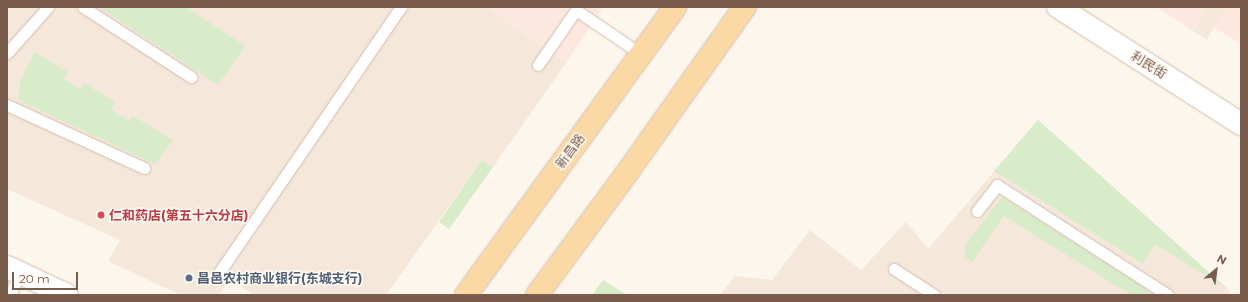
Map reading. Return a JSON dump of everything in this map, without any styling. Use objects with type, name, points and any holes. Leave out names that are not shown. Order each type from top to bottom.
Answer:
[{"type":"main road","name":"新昌路","points":[[466,295],[675,7]]},
{"type":"main road","points":[[537,295],[629,170],[745,7]]},
{"type":"street","name":"利民街","points":[[1058,7],[1241,124]]},
{"type":"street","points":[[13,270],[67,295]]},
{"type":"lane","points":[[7,53],[48,7]]},
{"type":"lane","points":[[83,7],[191,77]]},
{"type":"lane","points":[[218,274],[401,7]]},
{"type":"lane","points":[[538,65],[576,8],[641,54]]},
{"type":"lane","points":[[7,105],[144,168]]},
{"type":"lane","points":[[977,211],[998,185],[1168,295]]},
{"type":"lane","points":[[894,269],[934,295]]},
{"type":"lane","points":[[10,295],[13,270]]},
{"type":"shaded area","points":[[7,7],[487,7],[566,63],[493,167],[482,160],[386,295],[254,295],[230,279],[219,295],[180,295],[108,261],[120,240],[7,189]]},
{"type":"shaded area","points":[[487,7],[603,7],[566,63]]},
{"type":"shaded area","points":[[1157,7],[1207,7],[1193,31]]},
{"type":"shaded area","points":[[1207,7],[1241,7],[1241,44],[1214,27],[1207,40],[1193,31]]},
{"type":"shaded area","points":[[1227,7],[1235,7],[1241,11],[1241,44],[1214,27]]},
{"type":"shaded area","points":[[1038,120],[1230,291],[1227,295],[720,295],[735,276],[772,280],[810,230],[861,270],[906,222],[928,249]]},
{"type":"green space","points":[[99,7],[186,7],[245,46],[218,85]]},
{"type":"green space","points":[[35,52],[68,72],[64,79],[80,89],[84,83],[115,102],[111,109],[129,121],[133,116],[173,140],[155,164],[18,100],[20,81]]},
{"type":"green space","points":[[1038,120],[1230,291],[1155,244],[1143,264],[994,171]]},
{"type":"green space","points":[[482,160],[493,167],[449,229],[439,222]]},
{"type":"green space","points":[[1002,197],[1142,286],[1150,295],[1131,295],[1004,216],[972,262],[965,257],[965,245]]},
{"type":"green space","points":[[603,280],[627,295],[592,295]]},
{"type":"place","name":"仁和药店(第五十六分店)","points":[[101,215]]},
{"type":"place","name":"昌邑农村商业银行(东城支行)","points":[[189,278]]}]
